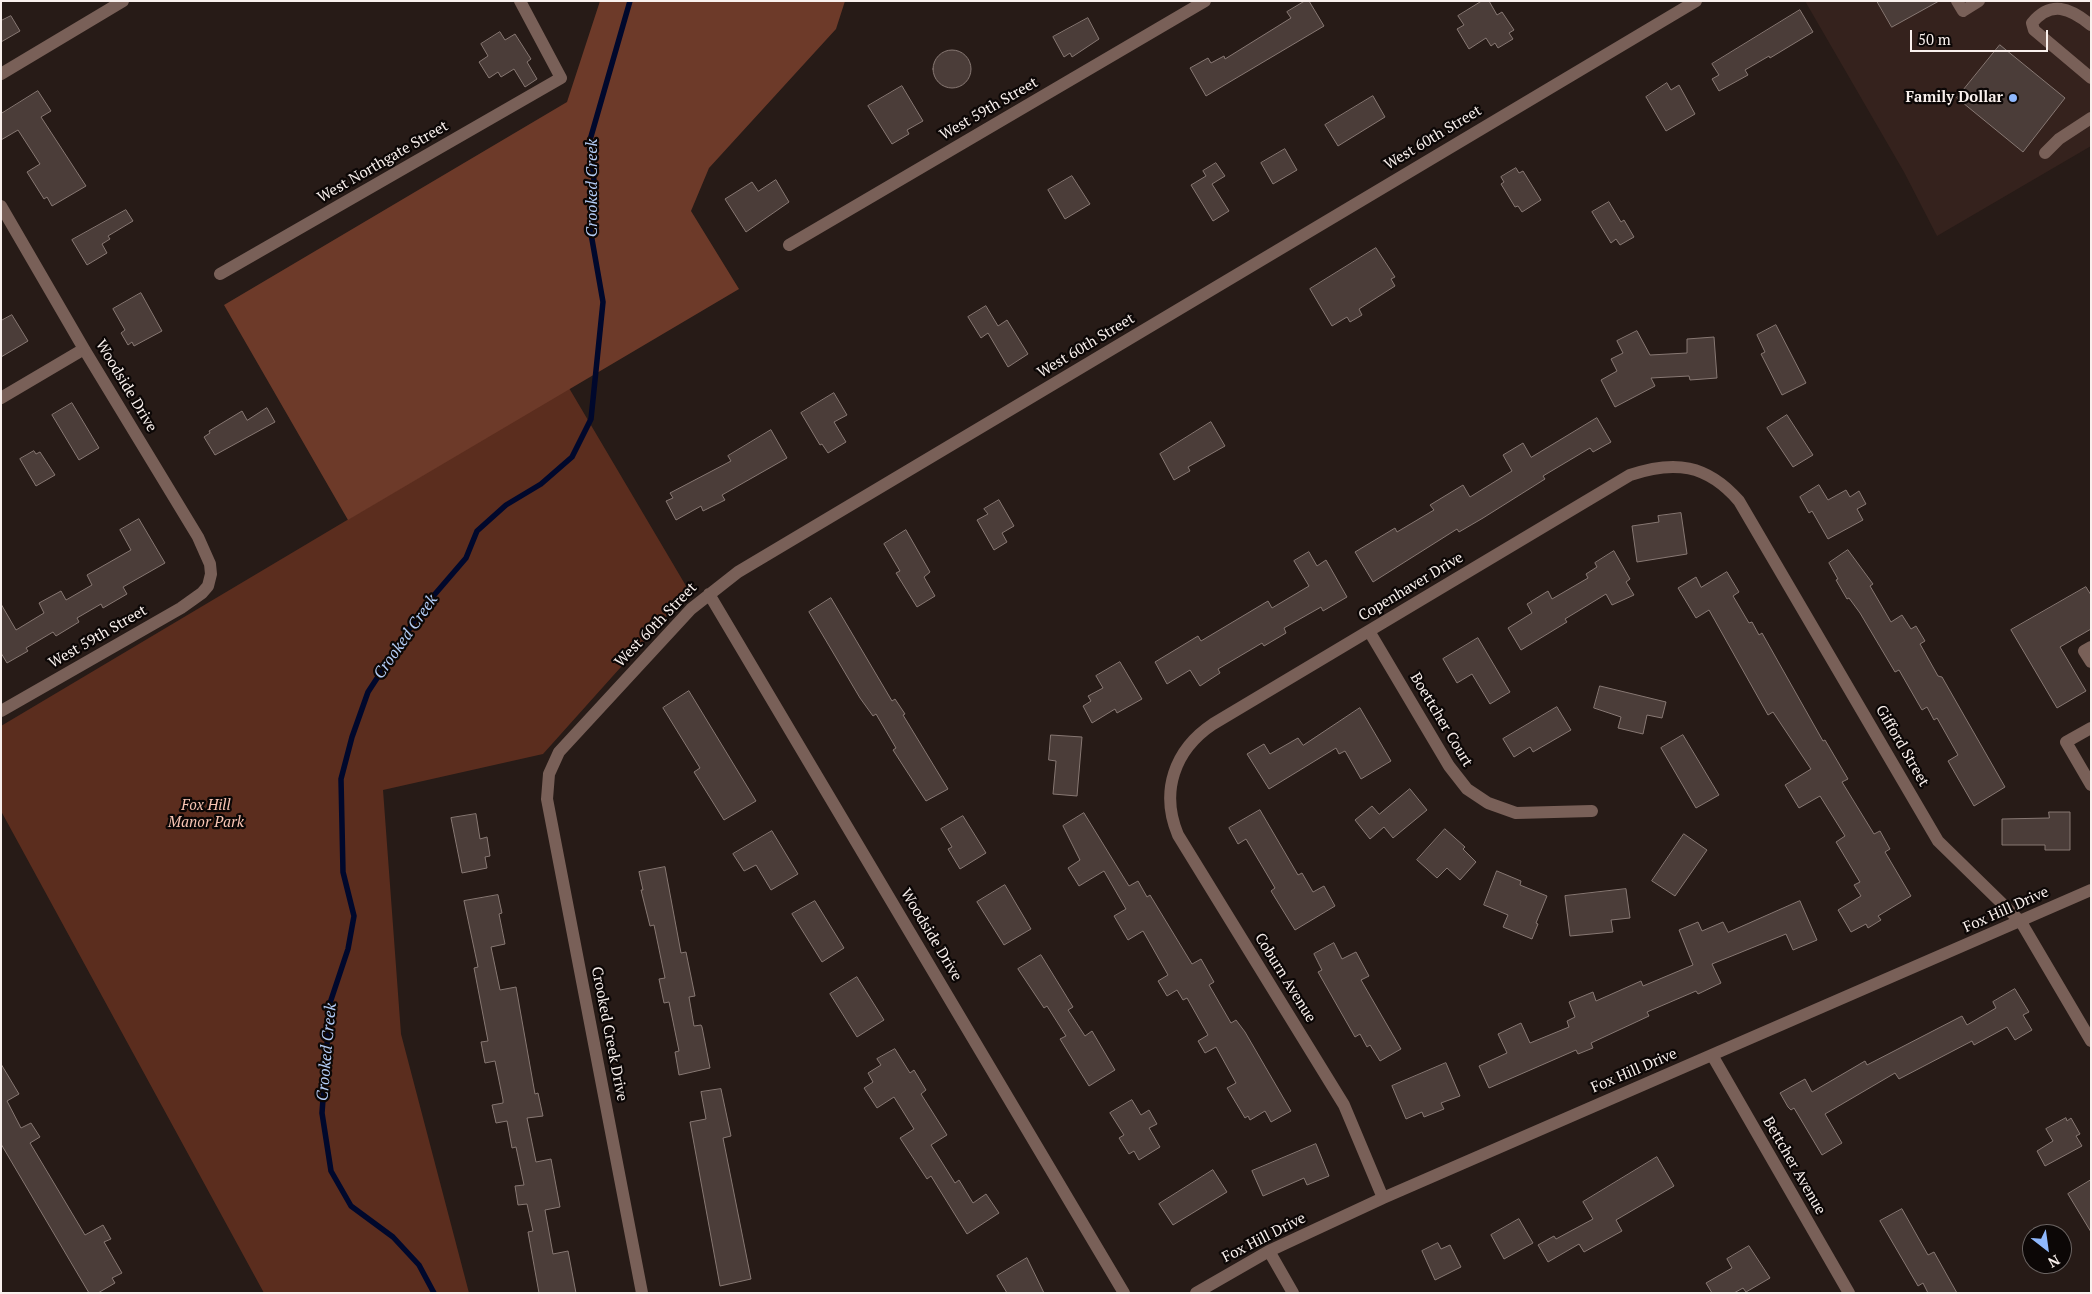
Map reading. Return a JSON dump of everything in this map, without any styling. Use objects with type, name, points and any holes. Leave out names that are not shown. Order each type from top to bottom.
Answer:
[{"type":"street","points":[[1,74],[123,1]]},
{"type":"street","name":"West Northgate Street","points":[[220,274],[561,78],[520,1]]},
{"type":"street","name":"West 59th Street","points":[[789,245],[1190,5],[1205,1]]},
{"type":"street","name":"West 60th Street","points":[[548,781],[550,768],[559,752],[678,623],[709,594],[746,567],[1696,1]]},
{"type":"street","points":[[1957,1],[1963,11],[1979,1]]},
{"type":"street","points":[[2091,25],[2069,7],[2059,5],[2048,7],[2037,14],[2032,23],[2034,30],[2091,78]]},
{"type":"street","points":[[2045,153],[2059,139],[2091,118]]},
{"type":"street","name":"Woodside Drive","points":[[1,206],[84,349],[198,537],[210,564],[208,586]]},
{"type":"street","points":[[1,398],[84,349]]},
{"type":"street","name":"Copenhaver Drive","points":[[1172,775],[1185,749],[1198,734],[1630,475],[1652,468],[1667,466],[1690,468]]},
{"type":"street","name":"Gifford Street","points":[[1690,468],[1717,480],[1739,501],[1938,840],[2021,922],[2091,1041]]},
{"type":"street","name":"West 59th Street","points":[[1,711],[181,608],[208,586]]},
{"type":"street","name":"Woodside Drive","points":[[709,594],[1124,1293]]},
{"type":"street","name":"Boettcher Court","points":[[1369,631],[1452,771],[1468,789],[1488,803],[1516,813],[1592,811]]},
{"type":"street","points":[[2091,647],[2084,651],[2091,662]]},
{"type":"street","points":[[2091,728],[2066,742],[2091,784]]},
{"type":"street","name":"Coburn Avenue","points":[[1172,775],[1170,806],[1178,836],[1344,1104],[1383,1198]]},
{"type":"street","name":"Crooked Creek Drive","points":[[548,781],[548,804],[642,1293]]},
{"type":"street","name":"Fox Hill Drive","points":[[1196,1293],[1269,1251],[1383,1198],[2091,890]]},
{"type":"street","name":"Bettcher Avenue","points":[[1712,1055],[1848,1293]]},
{"type":"street","points":[[1269,1251],[1293,1293]]},
{"type":"shaded area","points":[[600,1],[845,1],[836,29],[709,168],[691,211],[739,289],[348,520],[224,305],[567,102]]},
{"type":"shaded area","points":[[1805,1],[2091,1],[2091,146],[1937,236],[1904,172]]},
{"type":"green space","name":"Fox Hill Manor Park","points":[[569,388],[689,591],[543,754],[383,790],[401,1034],[469,1293],[264,1293],[1,811],[1,726]]},
{"type":"building","points":[[1305,1],[1309,1],[1324,26],[1206,96],[1190,68],[1208,58],[1211,63],[1224,56],[1225,59],[1291,18],[1287,12]]},
{"type":"building","points":[[1482,1],[1489,1],[1497,15],[1502,12],[1514,30],[1509,33],[1513,39],[1498,48],[1495,43],[1491,46],[1486,38],[1469,49],[1457,29],[1464,25],[1458,16]]},
{"type":"building","points":[[1877,1],[1939,1],[1892,27]]},
{"type":"building","points":[[1800,10],[1813,32],[1770,58],[1769,56],[1745,70],[1748,75],[1719,91],[1712,79],[1719,75],[1712,64]]},
{"type":"building","points":[[11,16],[20,31],[1,42],[1,21]]},
{"type":"building","points":[[1088,18],[1099,39],[1072,57],[1070,53],[1064,57],[1053,37]]},
{"type":"building","points":[[500,32],[505,40],[515,34],[531,59],[527,62],[537,79],[525,87],[514,69],[501,77],[498,72],[489,78],[479,62],[488,56],[481,44]]},
{"type":"building","points":[[2000,45],[2065,98],[2023,152],[1957,98]]},
{"type":"building","points":[[952,50],[966,55],[971,69],[966,83],[952,88],[938,83],[933,69],[938,55]]},
{"type":"building","points":[[1667,83],[1671,90],[1679,85],[1695,114],[1666,131],[1646,97]]},
{"type":"building","points":[[902,86],[923,121],[907,130],[909,134],[892,144],[868,106]]},
{"type":"building","points":[[38,91],[51,111],[41,117],[86,186],[52,206],[47,197],[44,199],[27,172],[40,164],[18,130],[1,140],[1,114]]},
{"type":"building","points":[[1373,96],[1385,117],[1338,146],[1325,125]]},
{"type":"building","points":[[1285,149],[1297,170],[1273,184],[1261,163]]},
{"type":"building","points":[[1216,163],[1225,176],[1212,184],[1229,211],[1213,221],[1191,185],[1206,176],[1203,171]]},
{"type":"building","points":[[1516,168],[1519,173],[1523,171],[1541,200],[1522,212],[1518,206],[1515,207],[1501,184],[1504,182],[1501,177]]},
{"type":"building","points":[[1072,176],[1090,204],[1065,219],[1048,190]]},
{"type":"building","points":[[776,180],[789,202],[746,232],[725,199],[752,182],[758,191]]},
{"type":"building","points":[[1609,202],[1621,222],[1624,220],[1634,237],[1620,245],[1616,239],[1611,243],[1592,212]]},
{"type":"building","points":[[126,210],[133,221],[108,236],[110,239],[102,244],[107,253],[87,265],[72,240]]},
{"type":"building","points":[[1376,248],[1395,277],[1391,279],[1395,286],[1359,309],[1362,315],[1350,322],[1347,317],[1332,326],[1310,289]]},
{"type":"building","points":[[141,293],[162,331],[134,346],[132,342],[128,345],[121,333],[125,330],[113,309]]},
{"type":"building","points":[[986,306],[998,326],[1007,320],[1028,354],[1008,367],[988,333],[981,338],[968,317]]},
{"type":"building","points":[[12,315],[28,341],[1,357],[1,321]]},
{"type":"building","points":[[1776,325],[1806,383],[1782,395],[1761,354],[1765,352],[1757,335]]},
{"type":"building","points":[[1637,331],[1650,355],[1687,353],[1687,339],[1714,337],[1717,378],[1690,380],[1689,376],[1651,378],[1655,386],[1615,407],[1601,380],[1617,371],[1611,359],[1623,353],[1617,341]]},
{"type":"building","points":[[834,393],[847,415],[834,422],[846,442],[828,453],[822,444],[820,445],[801,413]]},
{"type":"building","points":[[72,403],[99,448],[79,460],[52,415]]},
{"type":"building","points":[[267,408],[275,422],[215,455],[204,437],[210,433],[209,431],[242,411],[247,420]]},
{"type":"building","points":[[1787,415],[1813,455],[1793,467],[1767,428]]},
{"type":"building","points":[[1597,418],[1611,442],[1593,452],[1590,448],[1543,476],[1545,479],[1483,518],[1459,532],[1457,529],[1373,582],[1355,552],[1395,528],[1397,532],[1434,510],[1430,505],[1463,485],[1470,497],[1512,471],[1503,455],[1523,443],[1531,457]]},
{"type":"building","points":[[1211,422],[1225,446],[1188,467],[1190,471],[1174,480],[1160,454]]},
{"type":"building","points":[[771,430],[787,458],[722,495],[725,500],[703,511],[701,506],[676,520],[666,501],[673,498],[670,493],[731,461],[728,456]]},
{"type":"building","points":[[34,451],[36,454],[40,452],[55,475],[36,486],[20,459]]},
{"type":"building","points":[[1819,485],[1828,500],[1846,490],[1850,497],[1859,491],[1866,504],[1857,509],[1863,520],[1828,539],[1812,511],[1809,513],[1800,497]]},
{"type":"building","points":[[999,500],[1014,526],[1002,533],[1007,542],[994,550],[977,520],[988,514],[984,509]]},
{"type":"building","points":[[1681,513],[1687,554],[1637,562],[1632,526],[1659,522],[1658,516]]},
{"type":"building","points":[[139,519],[165,563],[123,587],[127,594],[103,608],[101,604],[77,618],[79,622],[56,636],[53,632],[26,648],[28,651],[7,663],[1,653],[1,604],[16,630],[44,613],[39,603],[61,591],[66,600],[92,585],[87,575],[131,550],[120,530]]},
{"type":"building","points":[[906,530],[930,572],[924,577],[935,596],[917,607],[896,573],[900,571],[884,544]]},
{"type":"building","points":[[1848,550],[1873,584],[1870,586],[1891,622],[1902,615],[1911,629],[1916,626],[1925,641],[1920,644],[1938,676],[1942,677],[2005,787],[1974,806],[1948,761],[1958,755],[1937,718],[1934,720],[1927,707],[1922,710],[1899,670],[1895,672],[1860,613],[1849,598],[1847,599],[1836,580],[1838,579],[1829,563]]},
{"type":"building","points":[[1614,551],[1630,579],[1626,582],[1634,595],[1612,605],[1606,594],[1565,619],[1567,622],[1521,650],[1508,628],[1532,613],[1527,604],[1548,591],[1552,599],[1588,578],[1586,574],[1597,567],[1595,563]]},
{"type":"building","points":[[1309,552],[1317,566],[1326,560],[1347,597],[1323,611],[1321,607],[1284,628],[1286,633],[1264,646],[1262,643],[1218,669],[1220,673],[1200,686],[1190,670],[1167,684],[1155,662],[1198,636],[1201,641],[1268,601],[1272,608],[1309,586],[1294,561]]},
{"type":"building","points":[[1727,572],[1739,592],[1733,596],[1749,623],[1752,622],[1759,635],[1762,633],[1823,741],[1825,740],[1848,779],[1842,782],[1874,834],[1880,831],[1890,849],[1885,852],[1911,896],[1878,916],[1881,920],[1868,928],[1866,924],[1851,932],[1838,910],[1861,896],[1854,885],[1860,882],[1836,842],[1845,836],[1820,796],[1799,808],[1785,785],[1811,769],[1773,712],[1768,715],[1709,610],[1696,618],[1678,588],[1696,577],[1701,587]]},
{"type":"building","points":[[2086,587],[2091,595],[2091,629],[2060,647],[2086,691],[2057,708],[2011,630]]},
{"type":"building","points":[[831,598],[892,701],[895,699],[905,714],[903,715],[948,789],[926,801],[893,750],[896,748],[876,714],[873,716],[860,698],[809,612]]},
{"type":"building","points":[[1478,638],[1510,692],[1490,704],[1472,674],[1457,683],[1443,659]]},
{"type":"building","points":[[1120,662],[1142,699],[1117,713],[1115,709],[1092,723],[1083,706],[1091,701],[1088,696],[1103,688],[1096,676]]},
{"type":"building","points":[[1600,686],[1666,702],[1662,718],[1647,715],[1643,734],[1618,728],[1621,717],[1594,708]]},
{"type":"building","points":[[689,691],[756,801],[724,820],[694,772],[700,768],[663,708]]},
{"type":"building","points":[[1557,707],[1571,730],[1533,752],[1530,747],[1514,757],[1503,739]]},
{"type":"building","points":[[1360,708],[1391,761],[1361,779],[1345,751],[1339,754],[1336,748],[1269,789],[1247,754],[1264,744],[1270,754],[1298,738],[1303,745]]},
{"type":"building","points":[[1051,735],[1082,737],[1077,796],[1053,794],[1056,761],[1049,760]]},
{"type":"building","points":[[1683,735],[1719,795],[1696,808],[1661,748]]},
{"type":"building","points":[[1410,789],[1427,810],[1393,838],[1384,827],[1370,839],[1355,820],[1372,806],[1379,814]]},
{"type":"building","points":[[1260,810],[1298,875],[1302,873],[1313,892],[1324,886],[1335,906],[1295,930],[1271,891],[1275,888],[1246,839],[1238,844],[1229,828]]},
{"type":"building","points":[[2049,812],[2070,812],[2070,850],[2045,850],[2045,845],[2002,845],[2002,819],[2049,818]]},
{"type":"building","points":[[1084,813],[1129,886],[1138,881],[1147,897],[1150,895],[1192,964],[1201,959],[1214,982],[1209,985],[1231,1023],[1236,1020],[1245,1032],[1291,1111],[1271,1122],[1265,1111],[1250,1120],[1248,1116],[1245,1118],[1227,1088],[1236,1083],[1216,1047],[1205,1053],[1198,1041],[1208,1035],[1187,998],[1183,1000],[1177,990],[1167,996],[1158,981],[1168,975],[1143,931],[1128,940],[1114,916],[1126,909],[1104,871],[1079,886],[1068,868],[1080,860],[1063,826]]},
{"type":"building","points":[[476,814],[480,839],[487,837],[490,856],[485,857],[487,868],[462,873],[451,818]]},
{"type":"building","points":[[963,816],[986,853],[960,869],[948,849],[952,847],[941,829]]},
{"type":"building","points":[[1445,829],[1465,847],[1463,849],[1476,862],[1460,880],[1447,868],[1437,878],[1417,860]]},
{"type":"building","points":[[772,831],[798,874],[771,890],[756,865],[744,871],[733,854]]},
{"type":"building","points":[[1684,834],[1707,850],[1675,896],[1652,881]]},
{"type":"building","points":[[665,867],[681,953],[686,952],[695,996],[689,997],[694,1026],[701,1025],[702,1027],[710,1068],[679,1075],[675,1052],[679,1051],[669,1002],[664,1003],[659,979],[665,978],[654,925],[650,926],[641,890],[643,890],[639,872]]},
{"type":"building","points":[[1497,871],[1521,881],[1520,885],[1547,896],[1532,939],[1503,927],[1508,915],[1484,905]]},
{"type":"building","points":[[1005,885],[1031,929],[1004,945],[977,902]]},
{"type":"building","points":[[1626,889],[1630,918],[1611,920],[1613,932],[1570,936],[1565,896]]},
{"type":"building","points":[[498,895],[502,913],[499,914],[505,944],[491,947],[500,990],[516,987],[535,1094],[538,1093],[543,1116],[527,1118],[536,1162],[551,1159],[560,1207],[545,1210],[553,1254],[568,1251],[576,1293],[539,1293],[528,1232],[533,1231],[527,1204],[518,1205],[515,1186],[524,1185],[516,1147],[512,1148],[507,1121],[496,1123],[492,1105],[503,1103],[503,1100],[495,1061],[485,1063],[481,1042],[488,1041],[474,968],[478,967],[464,901]]},
{"type":"building","points":[[815,901],[844,948],[822,962],[792,914]]},
{"type":"building","points":[[1800,901],[1817,940],[1793,950],[1786,934],[1712,964],[1721,983],[1698,994],[1696,991],[1647,1012],[1649,1016],[1591,1043],[1593,1048],[1578,1054],[1576,1050],[1489,1088],[1479,1066],[1507,1053],[1498,1034],[1521,1023],[1530,1043],[1569,1027],[1567,1021],[1575,1017],[1569,1002],[1593,992],[1596,1001],[1641,981],[1643,986],[1693,965],[1679,930],[1698,922],[1702,931],[1723,922],[1728,932]]},
{"type":"building","points":[[1334,943],[1342,959],[1356,952],[1369,976],[1361,980],[1401,1049],[1380,1061],[1370,1045],[1367,1047],[1360,1034],[1355,1037],[1318,972],[1322,970],[1314,954]]},
{"type":"building","points":[[1041,955],[1073,1007],[1068,1010],[1085,1036],[1092,1031],[1115,1070],[1089,1086],[1060,1039],[1066,1036],[1047,1006],[1044,1008],[1018,969]]},
{"type":"building","points":[[857,977],[884,1020],[857,1037],[830,994]]},
{"type":"building","points":[[2015,989],[2029,1012],[2023,1015],[2032,1030],[2015,1040],[2007,1027],[1974,1045],[1972,1041],[1899,1079],[1895,1073],[1825,1114],[1842,1143],[1822,1155],[1794,1108],[1791,1110],[1788,1107],[1780,1093],[1805,1079],[1812,1092],[1865,1061],[1867,1065],[1962,1016],[1967,1025],[1996,1008],[1993,1002]]},
{"type":"building","points":[[895,1049],[910,1073],[914,1070],[926,1090],[921,1094],[947,1135],[931,1145],[955,1183],[959,1180],[973,1203],[986,1194],[999,1213],[967,1234],[931,1176],[927,1179],[900,1138],[914,1129],[894,1097],[877,1108],[864,1088],[873,1082],[868,1073],[881,1065],[877,1059]]},
{"type":"building","points":[[1446,1063],[1460,1096],[1441,1103],[1444,1109],[1424,1117],[1422,1112],[1406,1119],[1392,1086]]},
{"type":"building","points":[[1,1064],[19,1094],[7,1101],[21,1128],[31,1123],[40,1137],[30,1143],[85,1235],[103,1225],[111,1239],[104,1242],[122,1273],[112,1278],[115,1283],[98,1293],[89,1293],[1,1144]]},
{"type":"building","points":[[721,1089],[731,1136],[723,1138],[751,1279],[720,1286],[690,1122],[706,1119],[701,1092]]},
{"type":"building","points":[[1132,1100],[1141,1115],[1149,1110],[1157,1124],[1149,1128],[1160,1147],[1139,1160],[1134,1151],[1129,1154],[1119,1138],[1124,1135],[1110,1113]]},
{"type":"building","points":[[2066,1118],[2067,1121],[2071,1118],[2080,1134],[2076,1136],[2082,1146],[2045,1166],[2037,1151],[2053,1141],[2046,1129]]},
{"type":"building","points":[[1316,1144],[1329,1176],[1307,1185],[1304,1178],[1263,1196],[1252,1171]]},
{"type":"building","points":[[1657,1157],[1674,1186],[1616,1220],[1622,1231],[1584,1252],[1579,1244],[1548,1262],[1538,1245],[1554,1236],[1556,1239],[1593,1219],[1583,1202]]},
{"type":"building","points":[[1213,1170],[1227,1192],[1173,1225],[1159,1204]]},
{"type":"building","points":[[2091,1180],[2091,1232],[2068,1194]]},
{"type":"building","points":[[1902,1209],[1928,1255],[1934,1252],[1957,1293],[1928,1293],[1923,1283],[1918,1286],[1880,1221]]},
{"type":"building","points":[[1519,1219],[1533,1243],[1504,1259],[1491,1235]]},
{"type":"building","points":[[1438,1243],[1441,1249],[1450,1245],[1461,1267],[1435,1280],[1422,1251]]},
{"type":"building","points":[[1749,1246],[1770,1278],[1746,1292],[1743,1288],[1734,1293],[1712,1293],[1706,1283],[1732,1268],[1727,1259]]},
{"type":"building","points":[[1027,1258],[1044,1293],[1007,1293],[997,1276]]},
{"type":"waterway","name":"Crooked Creek","points":[[434,1293],[419,1265],[393,1237],[351,1206],[331,1171],[322,1113],[330,1003],[348,949],[354,916],[343,872],[341,779],[352,737],[368,692],[423,608],[466,558],[477,531],[506,505],[541,484],[572,457],[591,419],[603,302],[590,228],[594,181],[590,140],[630,1]]},
{"type":"place","name":"Family Dollar","points":[[2013,98]]}]
